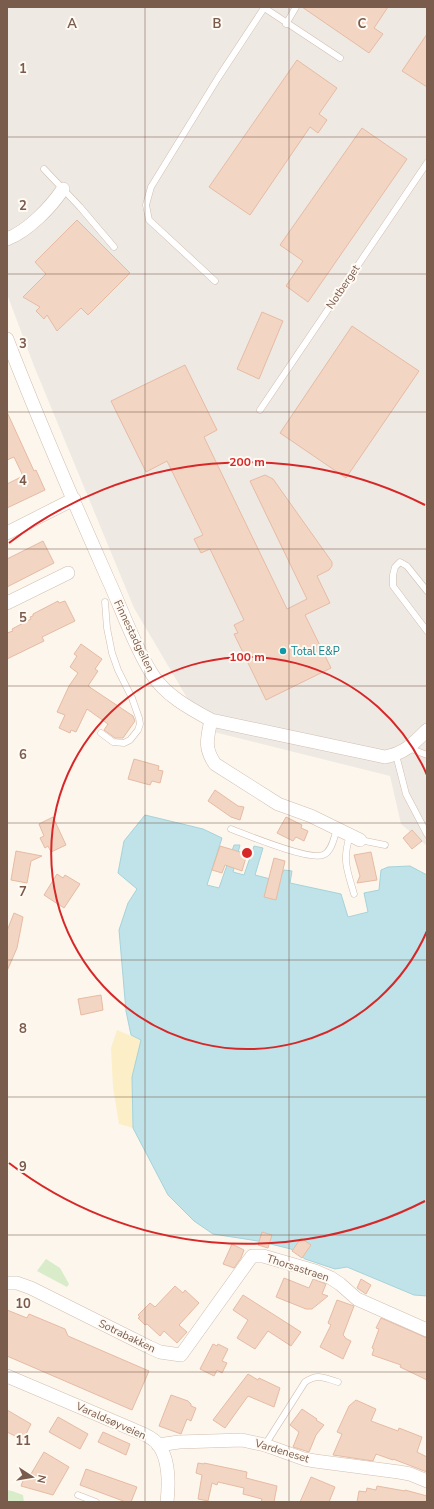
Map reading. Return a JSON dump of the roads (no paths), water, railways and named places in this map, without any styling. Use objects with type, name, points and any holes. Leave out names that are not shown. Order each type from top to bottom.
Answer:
[{"type":"street","points":[[7,240],[25,230],[56,199],[63,189]]},
{"type":"street","name":"Finnestadgeilen","points":[[7,339],[36,412],[133,637],[152,674],[169,694],[210,720],[385,757],[396,755],[409,748],[427,730]]},
{"type":"street","points":[[7,533],[74,499]]},
{"type":"street","points":[[7,603],[68,572]]},
{"type":"street","points":[[210,720],[207,748],[215,764],[278,804],[311,816],[355,837]]},
{"type":"street","name":"Sotrabakken","points":[[7,1283],[17,1283],[31,1288],[160,1352],[181,1355],[252,1256]]},
{"type":"street","name":"Thorsastraen","points":[[252,1256],[263,1256],[315,1271],[340,1284],[357,1299],[427,1330]]},
{"type":"street","name":"Varaldsøyveien","points":[[7,1376],[146,1435],[158,1445],[162,1452],[169,1480],[167,1502]]},
{"type":"street","name":"Vardeneset","points":[[158,1445],[179,1442],[233,1439],[265,1445],[315,1461],[399,1472],[410,1474],[427,1481]]},
{"type":"lane","points":[[215,281],[149,220],[146,205],[151,187],[263,7],[286,24],[340,58]]},
{"type":"lane","points":[[286,24],[296,7]]},
{"type":"lane","name":"Notberget","points":[[260,410],[427,163]]},
{"type":"lane","points":[[44,169],[80,207],[114,247]]},
{"type":"lane","points":[[427,591],[407,566],[400,562],[395,566],[392,575],[393,586],[427,631]]},
{"type":"lane","points":[[101,733],[113,742],[124,743],[134,736],[140,724],[138,711],[118,670],[112,653],[107,628],[105,602]]},
{"type":"lane","points":[[409,748],[427,755]]},
{"type":"lane","points":[[396,755],[406,794],[427,834]]},
{"type":"lane","points":[[231,829],[294,852],[318,856],[326,853],[329,849],[337,829]]},
{"type":"lane","points":[[354,894],[345,861],[346,850],[355,837],[385,844]]},
{"type":"lane","points":[[265,1445],[305,1382],[312,1376],[319,1376],[338,1382]]},
{"type":"lane","points":[[78,1495],[96,1502]]},
{"type":"water","points":[[145,815],[203,829],[222,838],[207,885],[219,888],[234,845],[240,845],[233,872],[244,875],[254,846],[263,848],[255,875],[278,881],[284,870],[292,871],[290,883],[341,894],[348,917],[368,912],[364,893],[379,890],[381,870],[388,867],[410,866],[427,875],[427,1296],[414,1295],[347,1267],[335,1269],[305,1259],[291,1249],[258,1241],[213,1234],[194,1221],[168,1195],[133,1128],[132,1077],[141,1040],[131,1035],[126,1011],[119,930],[128,903],[137,889],[118,873],[124,841]]},
{"type":"place","name":"Total E&P","points":[[283,651]]}]
